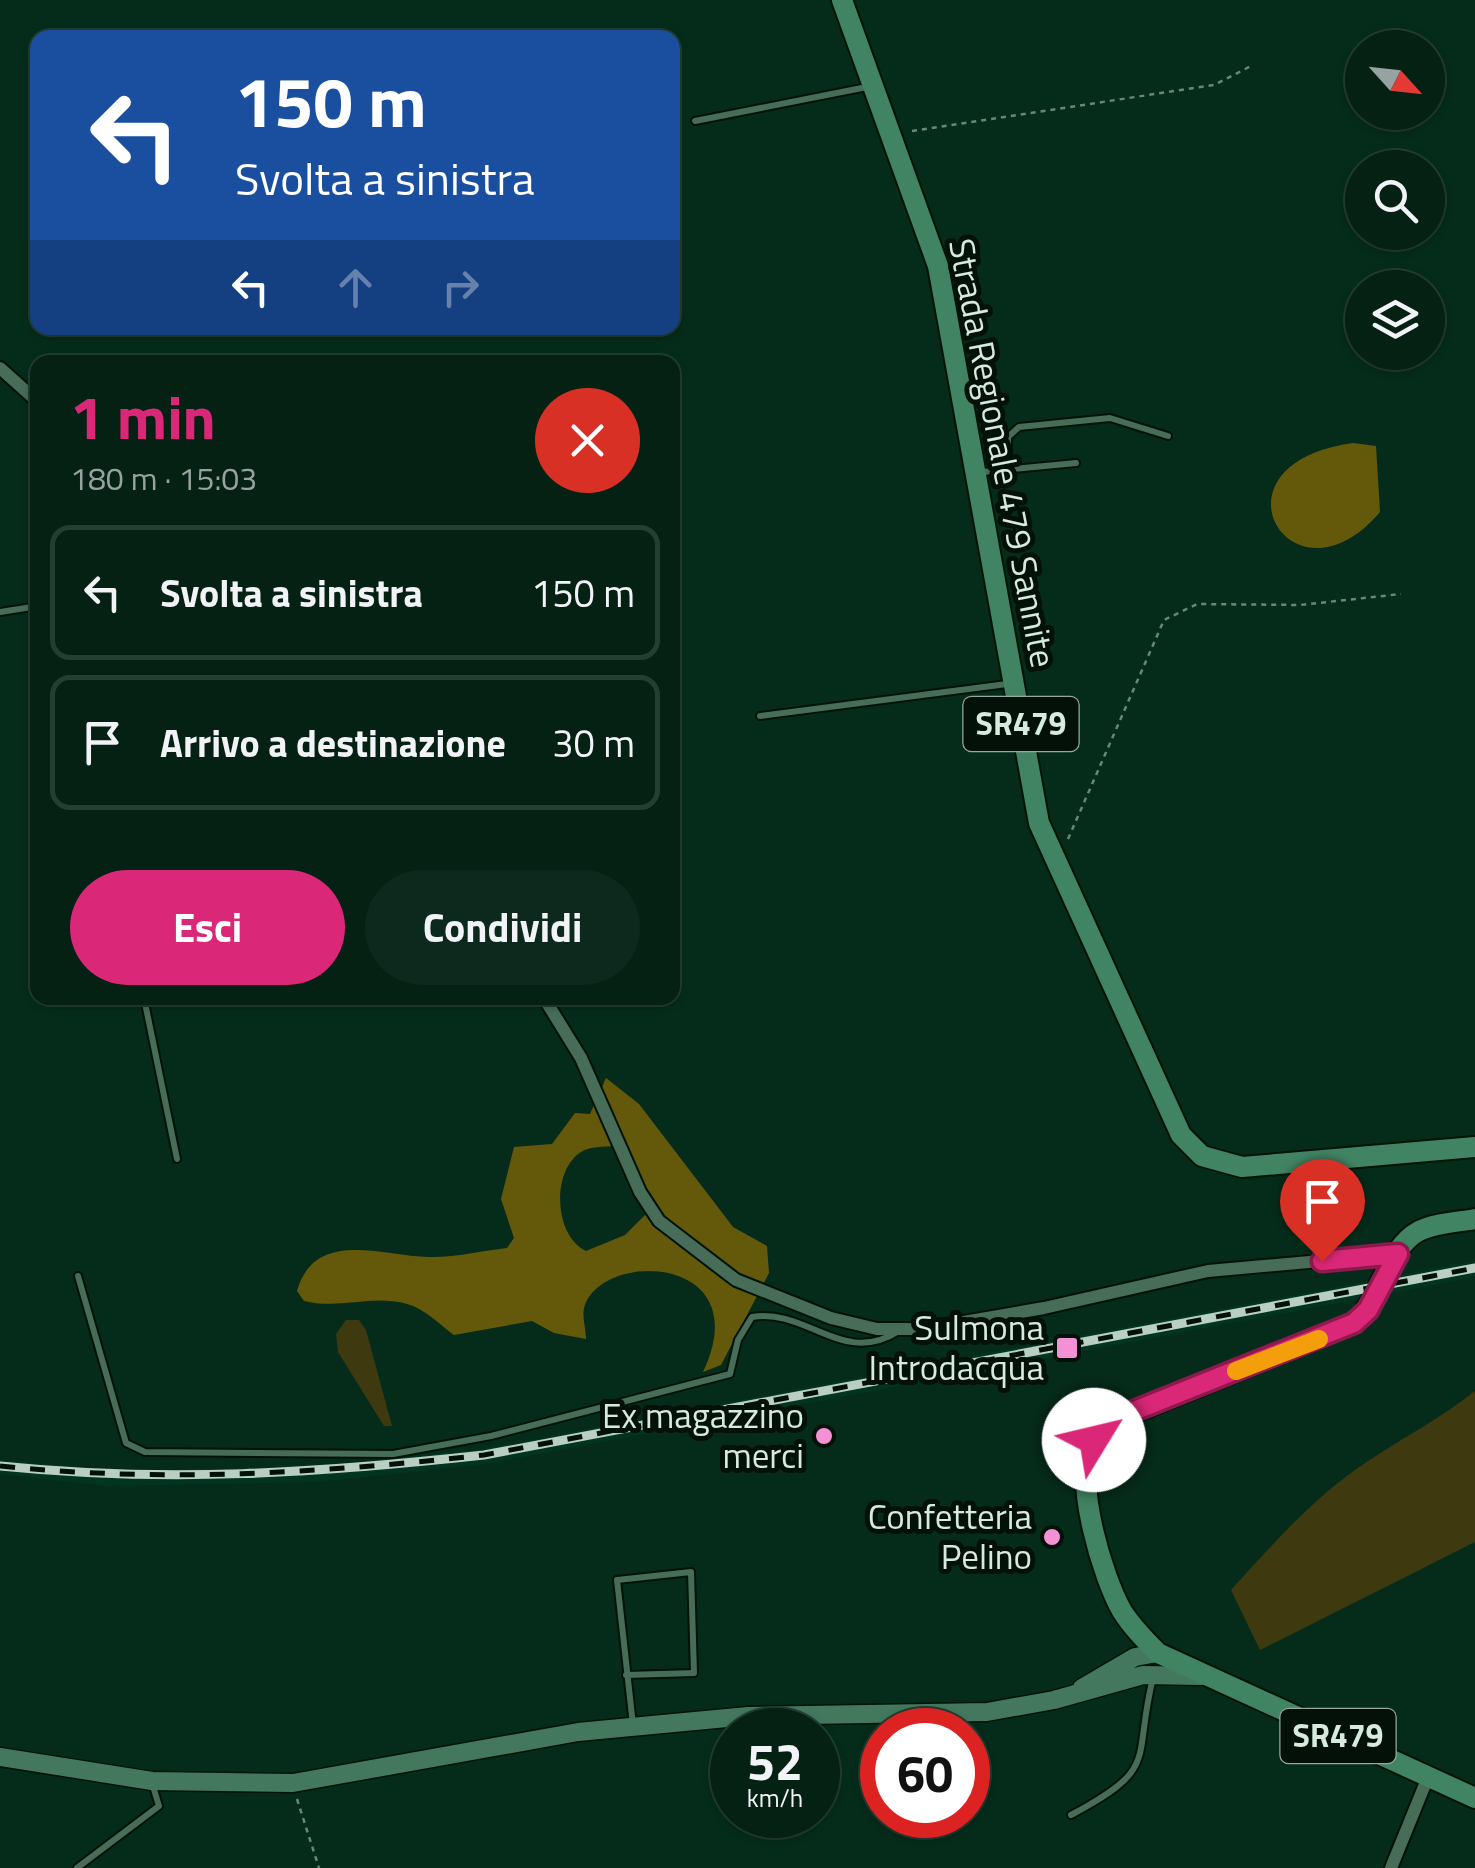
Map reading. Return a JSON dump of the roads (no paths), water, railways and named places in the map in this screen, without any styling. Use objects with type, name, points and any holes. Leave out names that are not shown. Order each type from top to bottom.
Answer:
[{"type":"main road","name":"Strada Regionale 479 Sannite","points":[[842,0],[938,266],[1039,823],[1181,1136],[1202,1156],[1242,1167],[1475,1147]]},
{"type":"main road","name":"SR479","points":[[1475,1219],[1422,1229],[1408,1239],[1368,1310],[1354,1323],[1134,1411],[1094,1440],[1087,1467],[1093,1523],[1109,1583],[1156,1663],[1201,1676],[1475,1798]]},
{"type":"main road","points":[[1104,1674],[1122,1653],[1132,1626]]},
{"type":"main road","points":[[1054,1700],[1135,1657],[1156,1663]]},
{"type":"main road","points":[[0,1757],[152,1782],[293,1784],[578,1732],[748,1716],[987,1712],[1054,1700],[1131,1679],[1156,1663]]},
{"type":"street","points":[[0,368],[30,395]]},
{"type":"street","points":[[548,1005],[582,1058],[640,1192],[659,1221],[736,1280],[831,1318],[900,1330],[1044,1308],[1208,1271],[1398,1254]]},
{"type":"street","points":[[1392,1868],[1428,1777]]},
{"type":"lane","points":[[695,121],[873,86]]},
{"type":"lane","points":[[1008,469],[1008,437],[1020,427],[1110,418],[1168,436]]},
{"type":"lane","points":[[976,472],[1076,463]]},
{"type":"lane","points":[[0,612],[30,608]]},
{"type":"lane","points":[[760,716],[1014,682]]},
{"type":"lane","points":[[145,1005],[177,1159]]},
{"type":"lane","points":[[78,1276],[126,1442],[144,1452],[392,1454],[491,1436],[730,1374],[738,1340],[752,1317],[775,1314],[851,1344],[876,1346],[900,1330]]},
{"type":"lane","points":[[626,1674],[694,1674],[691,1572],[617,1580],[626,1674],[633,1727]]},
{"type":"lane","points":[[1072,1815],[1115,1791],[1142,1759],[1156,1663]]},
{"type":"lane","points":[[77,1868],[159,1806],[152,1782]]},
{"type":"railway","points":[[0,1466],[123,1474],[242,1474],[484,1455],[1475,1268]]},
{"type":"place","name":"Sulmona Introdacqua","points":[[1067,1348]]},
{"type":"place","name":"Ex magazzino merci","points":[[824,1436]]},
{"type":"place","name":"Confetteria Pelino","points":[[1052,1537]]}]
